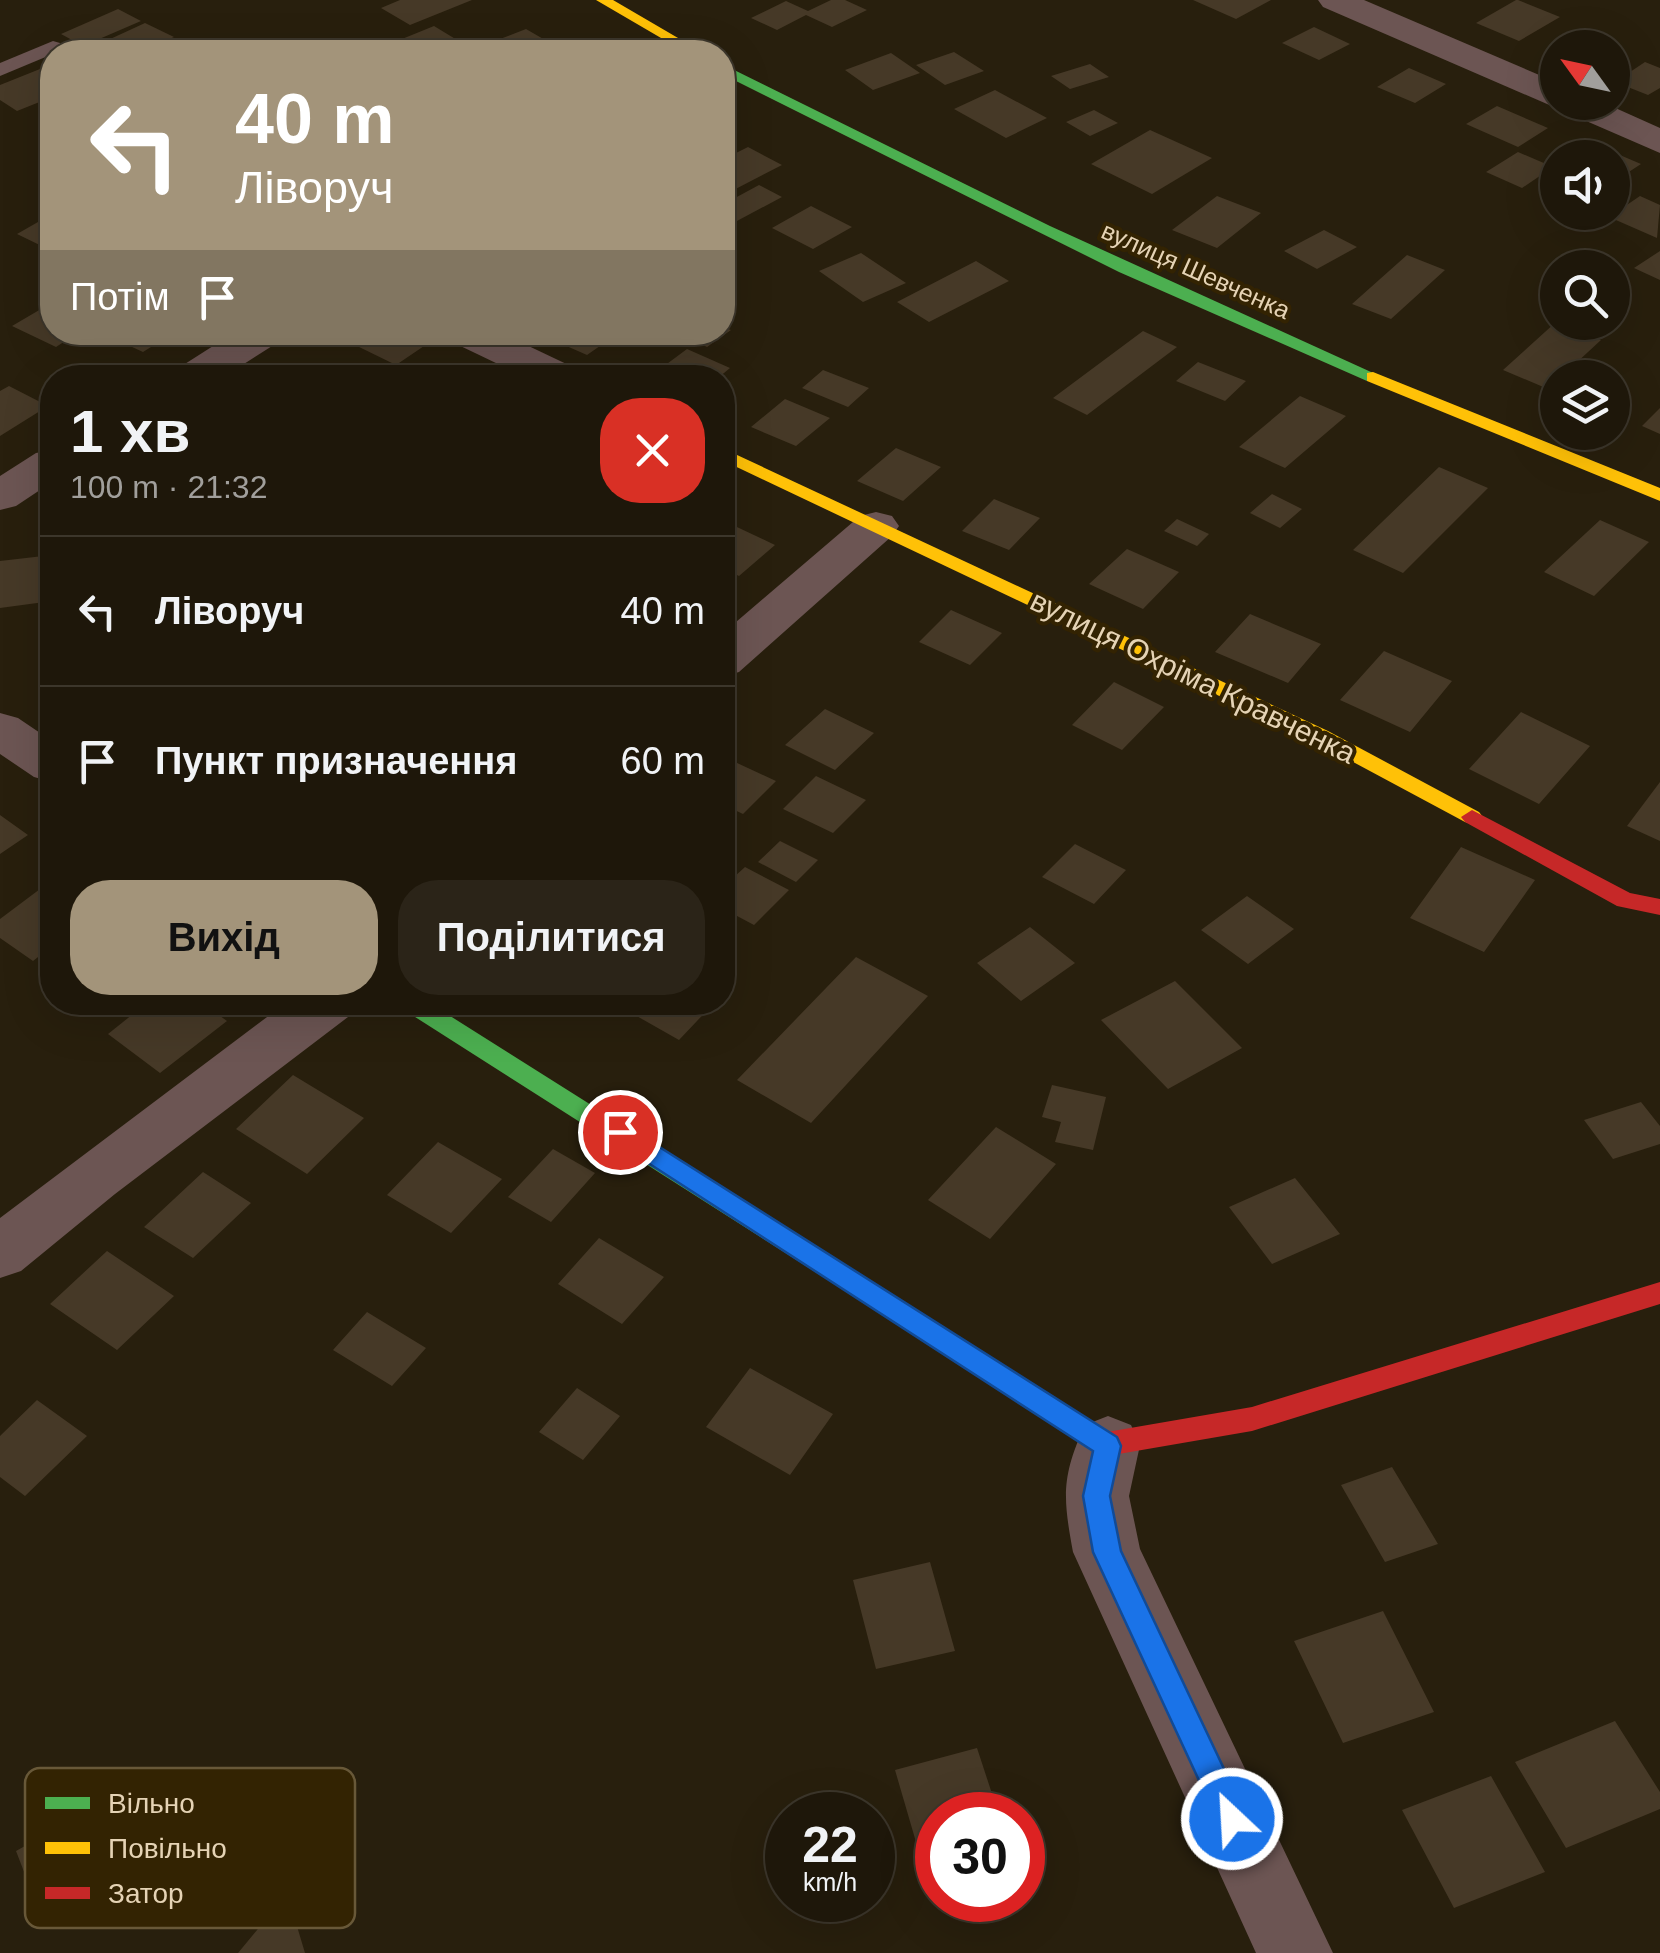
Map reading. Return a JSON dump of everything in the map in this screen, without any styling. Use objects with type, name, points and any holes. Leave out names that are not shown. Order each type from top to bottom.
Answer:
[{"type":"street","points":[[603,0],[674,40]]},
{"type":"street","points":[[1334,0],[1540,89]]},
{"type":"street","name":"вулиця Шевченка","points":[[735,75],[1009,216],[1226,316],[1660,495]]},
{"type":"street","points":[[1610,120],[1660,142]]},
{"type":"street","points":[[213,365],[244,345]]},
{"type":"street","points":[[493,345],[535,365]]},
{"type":"street","name":"вулиця Охріма Кравченка","points":[[735,459],[1321,736],[1625,900],[1660,907]]},
{"type":"street","points":[[0,496],[40,471]]},
{"type":"street","points":[[735,650],[876,526]]},
{"type":"street","points":[[0,730],[40,758]]},
{"type":"street","points":[[0,1253],[94,1177],[311,1015]]},
{"type":"street","points":[[429,1015],[738,1206],[1108,1446],[1252,1419],[1660,1293]]},
{"type":"street","points":[[1108,1446],[1096,1496],[1107,1552],[1295,1953]]},
{"type":"lane","points":[[0,70],[40,53]]},
{"type":"building","points":[[400,0],[472,0],[410,25],[381,8]]},
{"type":"building","points":[[831,0],[845,0],[867,10],[832,27],[806,15],[777,30],[751,18],[786,1],[808,11]]},
{"type":"building","points":[[1193,0],[1271,0],[1236,19]]},
{"type":"building","points":[[1516,0],[1560,17],[1519,41],[1476,23]]},
{"type":"building","points":[[118,9],[141,21],[97,40],[72,40],[61,34]]},
{"type":"building","points":[[145,23],[174,37],[167,40],[108,40]]},
{"type":"building","points":[[434,26],[457,40],[404,40]]},
{"type":"building","points":[[1314,27],[1350,44],[1319,60],[1282,43]]},
{"type":"building","points":[[526,29],[545,40],[497,40]]},
{"type":"building","points":[[954,52],[984,71],[945,85],[916,65]]},
{"type":"building","points":[[891,53],[920,73],[873,90],[845,70]]},
{"type":"building","points":[[1645,62],[1660,68],[1660,88],[1648,95],[1630,88],[1630,72]]},
{"type":"building","points":[[1090,64],[1109,77],[1070,89],[1051,76]]},
{"type":"building","points":[[1409,68],[1446,84],[1415,103],[1377,87]]},
{"type":"building","points":[[40,69],[40,102],[17,111],[0,100],[0,85]]},
{"type":"building","points":[[995,90],[1047,118],[1006,138],[954,109]]},
{"type":"building","points":[[1497,106],[1548,128],[1518,147],[1466,124]]},
{"type":"building","points":[[1094,110],[1118,123],[1090,136],[1066,122]]},
{"type":"building","points":[[1150,130],[1212,158],[1152,194],[1091,164]]},
{"type":"building","points":[[748,147],[782,165],[735,189],[735,154]]},
{"type":"building","points":[[1518,152],[1540,161],[1540,176],[1522,188],[1486,172]]},
{"type":"building","points":[[1630,159],[1641,164],[1630,171]]},
{"type":"building","points":[[759,185],[782,197],[735,222],[735,198]]},
{"type":"building","points":[[1217,196],[1261,213],[1217,248],[1172,230]]},
{"type":"building","points":[[1640,196],[1660,205],[1657,238],[1630,226],[1630,203]]},
{"type":"building","points":[[811,206],[852,227],[813,249],[772,228]]},
{"type":"building","points":[[40,221],[40,245],[17,234]]},
{"type":"building","points":[[1324,230],[1357,247],[1317,269],[1284,251]]},
{"type":"building","points":[[1660,251],[1660,280],[1634,268]]},
{"type":"building","points":[[861,253],[906,283],[863,302],[819,271]]},
{"type":"building","points":[[1407,255],[1445,270],[1391,319],[1352,304]]},
{"type":"building","points":[[976,261],[1009,281],[929,322],[897,302]]},
{"type":"building","points":[[40,310],[40,339],[12,326]]},
{"type":"building","points":[[1143,331],[1177,347],[1087,415],[1053,398]]},
{"type":"building","points":[[1540,336],[1540,340],[1601,340],[1579,360],[1540,360],[1540,386],[1503,370]]},
{"type":"building","points":[[128,345],[154,345],[143,352]]},
{"type":"building","points":[[355,345],[426,345],[396,365]]},
{"type":"building","points":[[564,345],[601,345],[587,355]]},
{"type":"building","points":[[687,349],[723,365],[665,365]]},
{"type":"building","points":[[1198,362],[1246,381],[1225,401],[1176,381]]},
{"type":"building","points":[[823,370],[869,388],[848,407],[802,388]]},
{"type":"building","points":[[9,386],[40,402],[40,411],[0,436],[0,391]]},
{"type":"building","points":[[1300,396],[1346,416],[1285,468],[1239,447]]},
{"type":"building","points":[[785,399],[830,418],[796,446],[751,427]]},
{"type":"building","points":[[1660,408],[1660,434],[1642,426]]},
{"type":"building","points":[[896,448],[941,467],[903,501],[857,481]]},
{"type":"building","points":[[1439,467],[1488,488],[1403,573],[1353,550]]},
{"type":"building","points":[[1272,494],[1302,509],[1280,528],[1250,513]]},
{"type":"building","points":[[994,499],[1040,518],[1009,550],[962,531]]},
{"type":"building","points":[[1177,519],[1209,534],[1197,546],[1164,531]]},
{"type":"building","points":[[1600,520],[1649,542],[1594,596],[1544,572]]},
{"type":"building","points":[[735,526],[775,545],[739,576],[735,574]]},
{"type":"building","points":[[1127,549],[1179,572],[1143,609],[1089,584]]},
{"type":"building","points":[[40,556],[40,603],[0,608],[0,561]]},
{"type":"building","points":[[951,610],[1002,633],[970,665],[919,642]]},
{"type":"building","points":[[1250,614],[1321,644],[1288,683],[1215,652]]},
{"type":"building","points":[[1384,651],[1452,681],[1410,732],[1340,700]]},
{"type":"building","points":[[1114,682],[1164,707],[1122,750],[1072,725]]},
{"type":"building","points":[[825,709],[874,733],[835,770],[785,745]]},
{"type":"building","points":[[1521,712],[1590,746],[1539,804],[1469,769]]},
{"type":"building","points":[[735,762],[776,781],[743,814],[735,810]]},
{"type":"building","points":[[816,776],[866,800],[833,833],[783,809]]},
{"type":"building","points":[[1660,782],[1660,841],[1627,826]]},
{"type":"building","points":[[0,815],[28,835],[0,854]]},
{"type":"building","points":[[780,841],[818,860],[796,882],[758,862]]},
{"type":"building","points":[[1075,844],[1126,870],[1094,904],[1042,877]]},
{"type":"building","points":[[1461,847],[1535,880],[1484,952],[1410,918]]},
{"type":"building","points":[[745,867],[789,890],[754,925],[735,915],[735,876]]},
{"type":"building","points":[[40,889],[40,955],[33,961],[0,938],[0,919]]},
{"type":"building","points":[[1247,896],[1294,929],[1248,964],[1201,930]]},
{"type":"building","points":[[1030,927],[1075,963],[1021,1001],[977,963]]},
{"type":"building","points":[[856,957],[928,996],[811,1123],[737,1080]]},
{"type":"building","points":[[1175,981],[1242,1048],[1168,1089],[1101,1020]]},
{"type":"building","points":[[132,1015],[219,1015],[227,1021],[160,1073],[108,1034]]},
{"type":"building","points":[[635,1015],[703,1015],[679,1040]]},
{"type":"building","points":[[293,1075],[364,1118],[307,1174],[236,1129]]},
{"type":"building","points":[[1052,1085],[1106,1097],[1093,1150],[1055,1142],[1061,1122],[1042,1117]]},
{"type":"building","points":[[1641,1102],[1660,1126],[1660,1144],[1613,1159],[1584,1120]]},
{"type":"building","points":[[996,1127],[1056,1164],[990,1239],[928,1200]]},
{"type":"building","points":[[438,1142],[502,1179],[451,1233],[387,1195]]},
{"type":"building","points":[[553,1149],[595,1173],[551,1222],[508,1197]]},
{"type":"building","points":[[203,1172],[251,1203],[193,1258],[144,1227]]},
{"type":"building","points":[[1295,1178],[1340,1234],[1272,1264],[1229,1207]]},
{"type":"building","points":[[599,1238],[664,1277],[622,1324],[558,1284]]},
{"type":"building","points":[[107,1251],[174,1296],[117,1350],[50,1304]]},
{"type":"building","points":[[367,1312],[426,1348],[392,1386],[333,1350]]},
{"type":"building","points":[[750,1368],[833,1414],[790,1475],[706,1427]]},
{"type":"building","points":[[577,1388],[620,1416],[583,1460],[539,1432]]},
{"type":"building","points":[[37,1400],[87,1436],[25,1496],[0,1477],[0,1436]]},
{"type":"building","points":[[1392,1467],[1438,1544],[1385,1562],[1341,1485]]},
{"type":"building","points":[[930,1562],[955,1651],[876,1669],[853,1580]]},
{"type":"building","points":[[1383,1611],[1434,1712],[1343,1743],[1294,1641]]},
{"type":"building","points":[[1615,1721],[1660,1792],[1660,1809],[1566,1848],[1515,1762]]},
{"type":"building","points":[[977,1748],[991,1792],[915,1792],[915,1839],[895,1770]]},
{"type":"building","points":[[1491,1776],[1545,1872],[1454,1908],[1402,1810]]},
{"type":"building","points":[[25,1846],[25,1874],[16,1851]]},
{"type":"building","points":[[259,1928],[298,1928],[305,1953],[238,1953]]},
{"type":"traffic: fast","points":[[735,75],[1125,268],[1373,377]]},
{"type":"traffic: fast","points":[[430,1015],[1107,1444]]},
{"type":"traffic: slow","points":[[603,0],[674,40]]},
{"type":"traffic: slow","points":[[1373,377],[1660,495]]},
{"type":"traffic: slow","points":[[735,459],[1321,736],[1472,817]]},
{"type":"traffic: jam","points":[[1472,817],[1625,900],[1660,907]]},
{"type":"traffic: jam","points":[[1107,1444],[1252,1419],[1660,1293]]},
{"type":"route","points":[[620,1132],[1108,1446],[1096,1496],[1107,1552],[1232,1819]]}]
